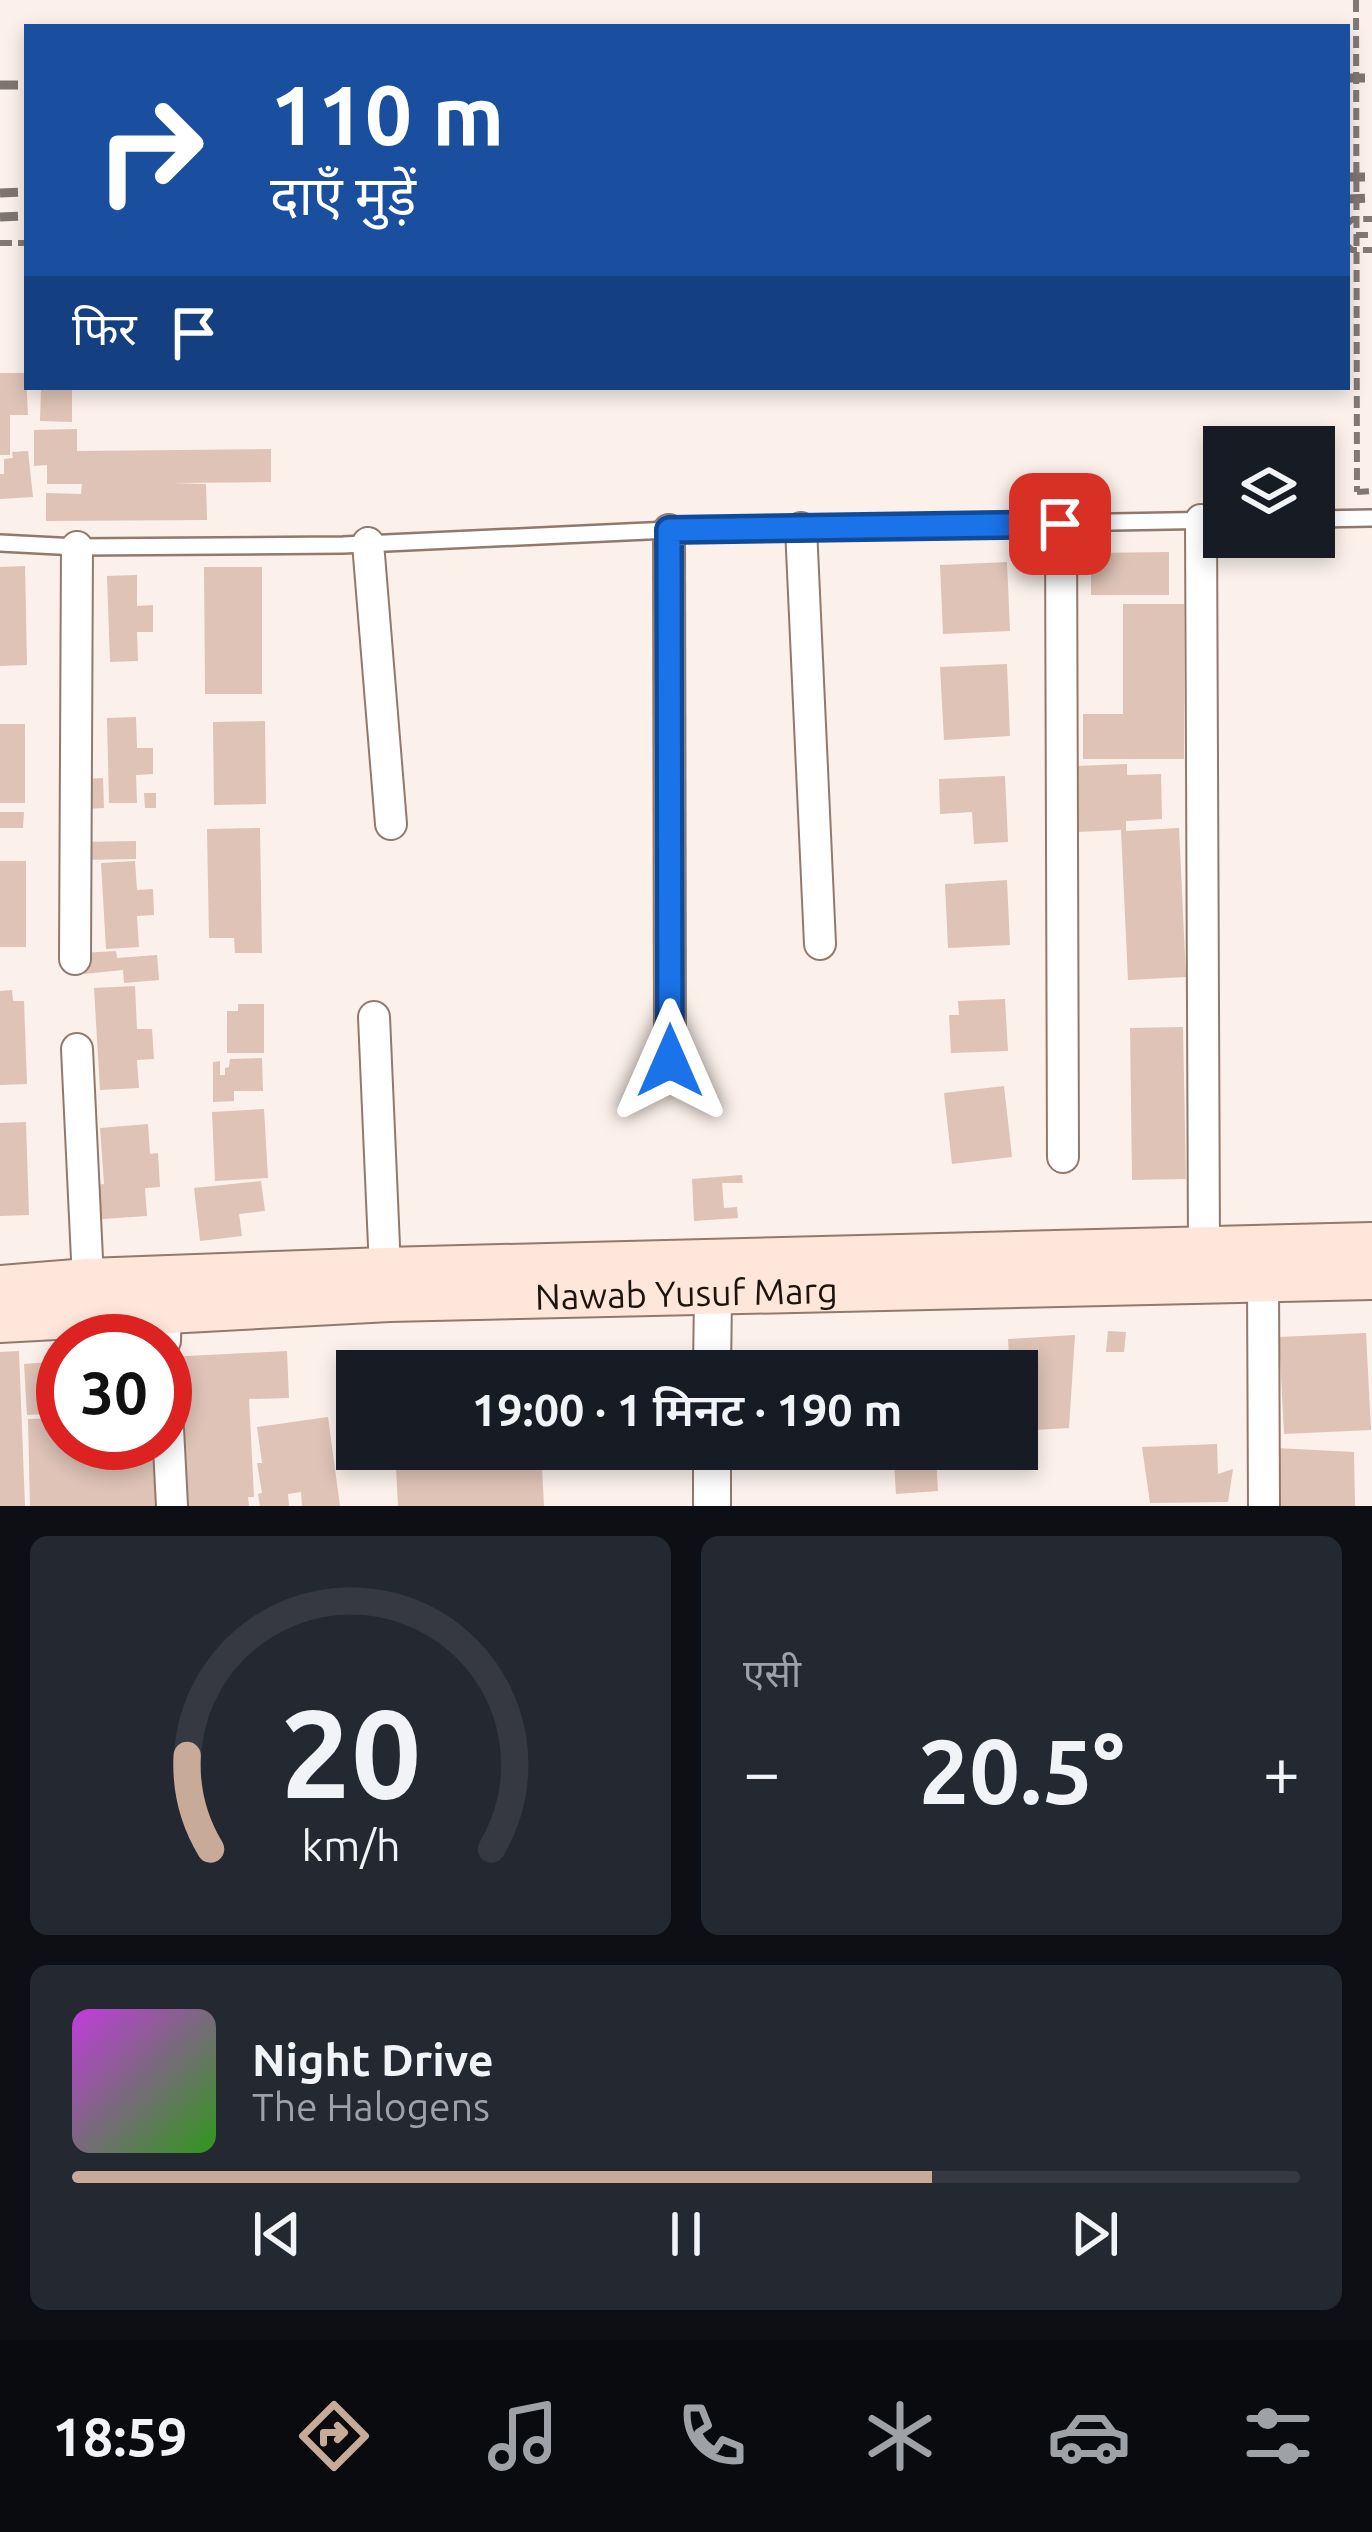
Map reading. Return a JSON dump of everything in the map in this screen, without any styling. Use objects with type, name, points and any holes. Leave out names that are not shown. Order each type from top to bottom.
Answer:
[{"type":"main road","name":"Nawab Yusuf Marg","points":[[0,1287],[385,1269],[1372,1244]]},
{"type":"main road","name":"Nawab Yusuf Marg","points":[[192,1322],[389,1300],[1372,1278]]},
{"type":"main road","name":"Nawab Yusuf Marg","points":[[0,1321],[36,1322]]},
{"type":"street","points":[[1060,524],[1063,1157]]},
{"type":"street","points":[[801,528],[820,944]]},
{"type":"street","points":[[669,530],[670,1061]]},
{"type":"street","points":[[368,543],[391,824]]},
{"type":"street","points":[[75,959],[77,548]]},
{"type":"street","points":[[1204,1246],[1212,558]]},
{"type":"street","points":[[374,1017],[385,1269]]},
{"type":"street","points":[[77,1049],[88,1280]]},
{"type":"street","points":[[1263,1281],[1264,1506]]},
{"type":"street","points":[[712,1294],[712,1350]]},
{"type":"street","points":[[170,1470],[172,1506]]},
{"type":"street","points":[[712,1470],[712,1506]]},
{"type":"lane","points":[[1335,519],[1372,518]]},
{"type":"lane","points":[[0,543],[77,548],[368,543],[669,530],[1203,520]]},
{"type":"path","points":[[1356,0],[1357,491],[1372,491]]},
{"type":"path","points":[[1356,235],[1372,235]]},
{"type":"building","points":[[0,373],[24,373],[28,415],[10,415],[10,455],[0,455]]},
{"type":"building","points":[[41,390],[72,390],[72,422],[40,421]]},
{"type":"building","points":[[77,429],[77,451],[271,449],[271,482],[171,483],[206,484],[207,520],[46,521],[46,493],[81,494],[82,484],[47,484],[47,465],[34,466],[34,430]]},
{"type":"building","points":[[28,451],[33,497],[0,499],[4,459],[13,458],[12,452]]},
{"type":"building","points":[[1169,552],[1169,595],[1091,595],[1091,553]]},
{"type":"building","points":[[1007,562],[1010,631],[943,634],[940,565]]},
{"type":"building","points":[[25,566],[27,665],[0,666],[0,567]]},
{"type":"building","points":[[204,567],[262,567],[262,694],[205,694]]},
{"type":"building","points":[[137,575],[137,606],[153,605],[153,632],[137,632],[138,661],[110,662],[107,576]]},
{"type":"building","points":[[1123,604],[1184,604],[1184,759],[1083,759],[1083,714],[1123,714]]},
{"type":"building","points":[[1007,664],[1010,736],[944,740],[940,667]]},
{"type":"building","points":[[136,717],[137,748],[153,748],[153,774],[136,775],[137,803],[109,803],[107,718]]},
{"type":"building","points":[[265,721],[266,804],[214,805],[213,722]]},
{"type":"building","points":[[0,724],[25,724],[25,803],[0,803]]},
{"type":"building","points":[[1127,764],[1127,775],[1161,774],[1162,819],[1126,821],[1126,831],[1179,828],[1186,977],[1128,980],[1121,830],[1078,832],[1075,766]]},
{"type":"building","points":[[1005,776],[1008,842],[974,844],[972,812],[940,814],[939,779]]},
{"type":"building","points":[[103,778],[104,808],[83,809],[82,779]]},
{"type":"building","points":[[144,793],[156,793],[156,808],[145,808]]},
{"type":"building","points":[[0,812],[24,812],[23,828],[0,828]]},
{"type":"building","points":[[260,828],[262,953],[235,953],[234,938],[209,938],[207,829]]},
{"type":"building","points":[[136,841],[136,859],[82,860],[82,842]]},
{"type":"building","points":[[0,861],[26,861],[26,947],[0,947]]},
{"type":"building","points":[[135,861],[137,890],[153,889],[154,915],[137,916],[139,947],[106,949],[101,863]]},
{"type":"building","points":[[1007,880],[1010,945],[948,948],[945,884]]},
{"type":"building","points":[[116,951],[117,958],[157,955],[159,980],[124,983],[123,970],[83,974],[82,953]]},
{"type":"building","points":[[135,986],[137,1029],[152,1029],[154,1059],[137,1060],[139,1088],[100,1090],[94,988]]},
{"type":"building","points":[[12,990],[13,1001],[24,1001],[27,1084],[0,1085],[0,991]]},
{"type":"building","points":[[1005,999],[1008,1051],[951,1053],[949,1015],[959,1015],[958,1001]]},
{"type":"building","points":[[238,1004],[264,1004],[264,1053],[227,1053],[227,1011],[238,1011]]},
{"type":"building","points":[[1183,1027],[1186,1179],[1132,1180],[1130,1028]]},
{"type":"building","points":[[262,1058],[263,1091],[234,1091],[234,1101],[213,1102],[213,1062],[220,1061],[220,1075],[225,1075],[230,1059]]},
{"type":"building","points":[[1004,1086],[1012,1157],[952,1164],[944,1093]]},
{"type":"building","points":[[264,1109],[268,1178],[215,1181],[212,1112]]},
{"type":"building","points":[[26,1122],[29,1215],[0,1216],[0,1123]]},
{"type":"building","points":[[148,1124],[150,1154],[158,1153],[160,1187],[145,1188],[147,1216],[88,1220],[85,1186],[104,1184],[100,1128]]},
{"type":"building","points":[[742,1175],[743,1183],[722,1183],[724,1208],[737,1207],[738,1218],[694,1221],[692,1179]]},
{"type":"building","points":[[261,1181],[265,1211],[239,1214],[242,1236],[200,1241],[194,1188]]},
{"type":"building","points":[[1108,1331],[1126,1332],[1124,1352],[1106,1352]]},
{"type":"building","points":[[1366,1333],[1371,1430],[1284,1434],[1279,1337]]},
{"type":"building","points":[[1075,1335],[1069,1428],[1038,1430],[1038,1350],[1009,1350],[1008,1339]]},
{"type":"building","points":[[19,1351],[25,1506],[0,1506],[0,1352]]},
{"type":"building","points":[[287,1351],[289,1398],[249,1399],[254,1497],[248,1497],[249,1506],[180,1506],[177,1470],[192,1470],[192,1356]]},
{"type":"building","points":[[36,1363],[36,1414],[27,1415],[24,1364]]},
{"type":"building","points":[[328,1417],[340,1506],[302,1506],[301,1492],[288,1494],[289,1506],[260,1506],[257,1463],[262,1463],[257,1427]]},
{"type":"building","points":[[28,1419],[36,1419],[36,1470],[164,1470],[165,1506],[30,1506]]},
{"type":"building","points":[[1217,1444],[1218,1474],[1233,1469],[1228,1502],[1150,1503],[1142,1447]]},
{"type":"building","points":[[1276,1448],[1354,1452],[1355,1506],[1277,1506]]},
{"type":"building","points":[[396,1470],[542,1470],[544,1506],[398,1506]]},
{"type":"building","points":[[894,1470],[937,1470],[938,1491],[896,1494]]},
{"type":"railway","points":[[1350,78],[1372,78]]},
{"type":"railway","points":[[0,85],[24,85]]},
{"type":"railway","points":[[1350,177],[1372,177]]},
{"type":"railway","points":[[0,193],[24,192]]},
{"type":"railway","points":[[1350,199],[1372,198]]},
{"type":"railway","points":[[0,217],[24,216]]},
{"type":"route","points":[[670,1061],[669,530],[1060,524]]}]
